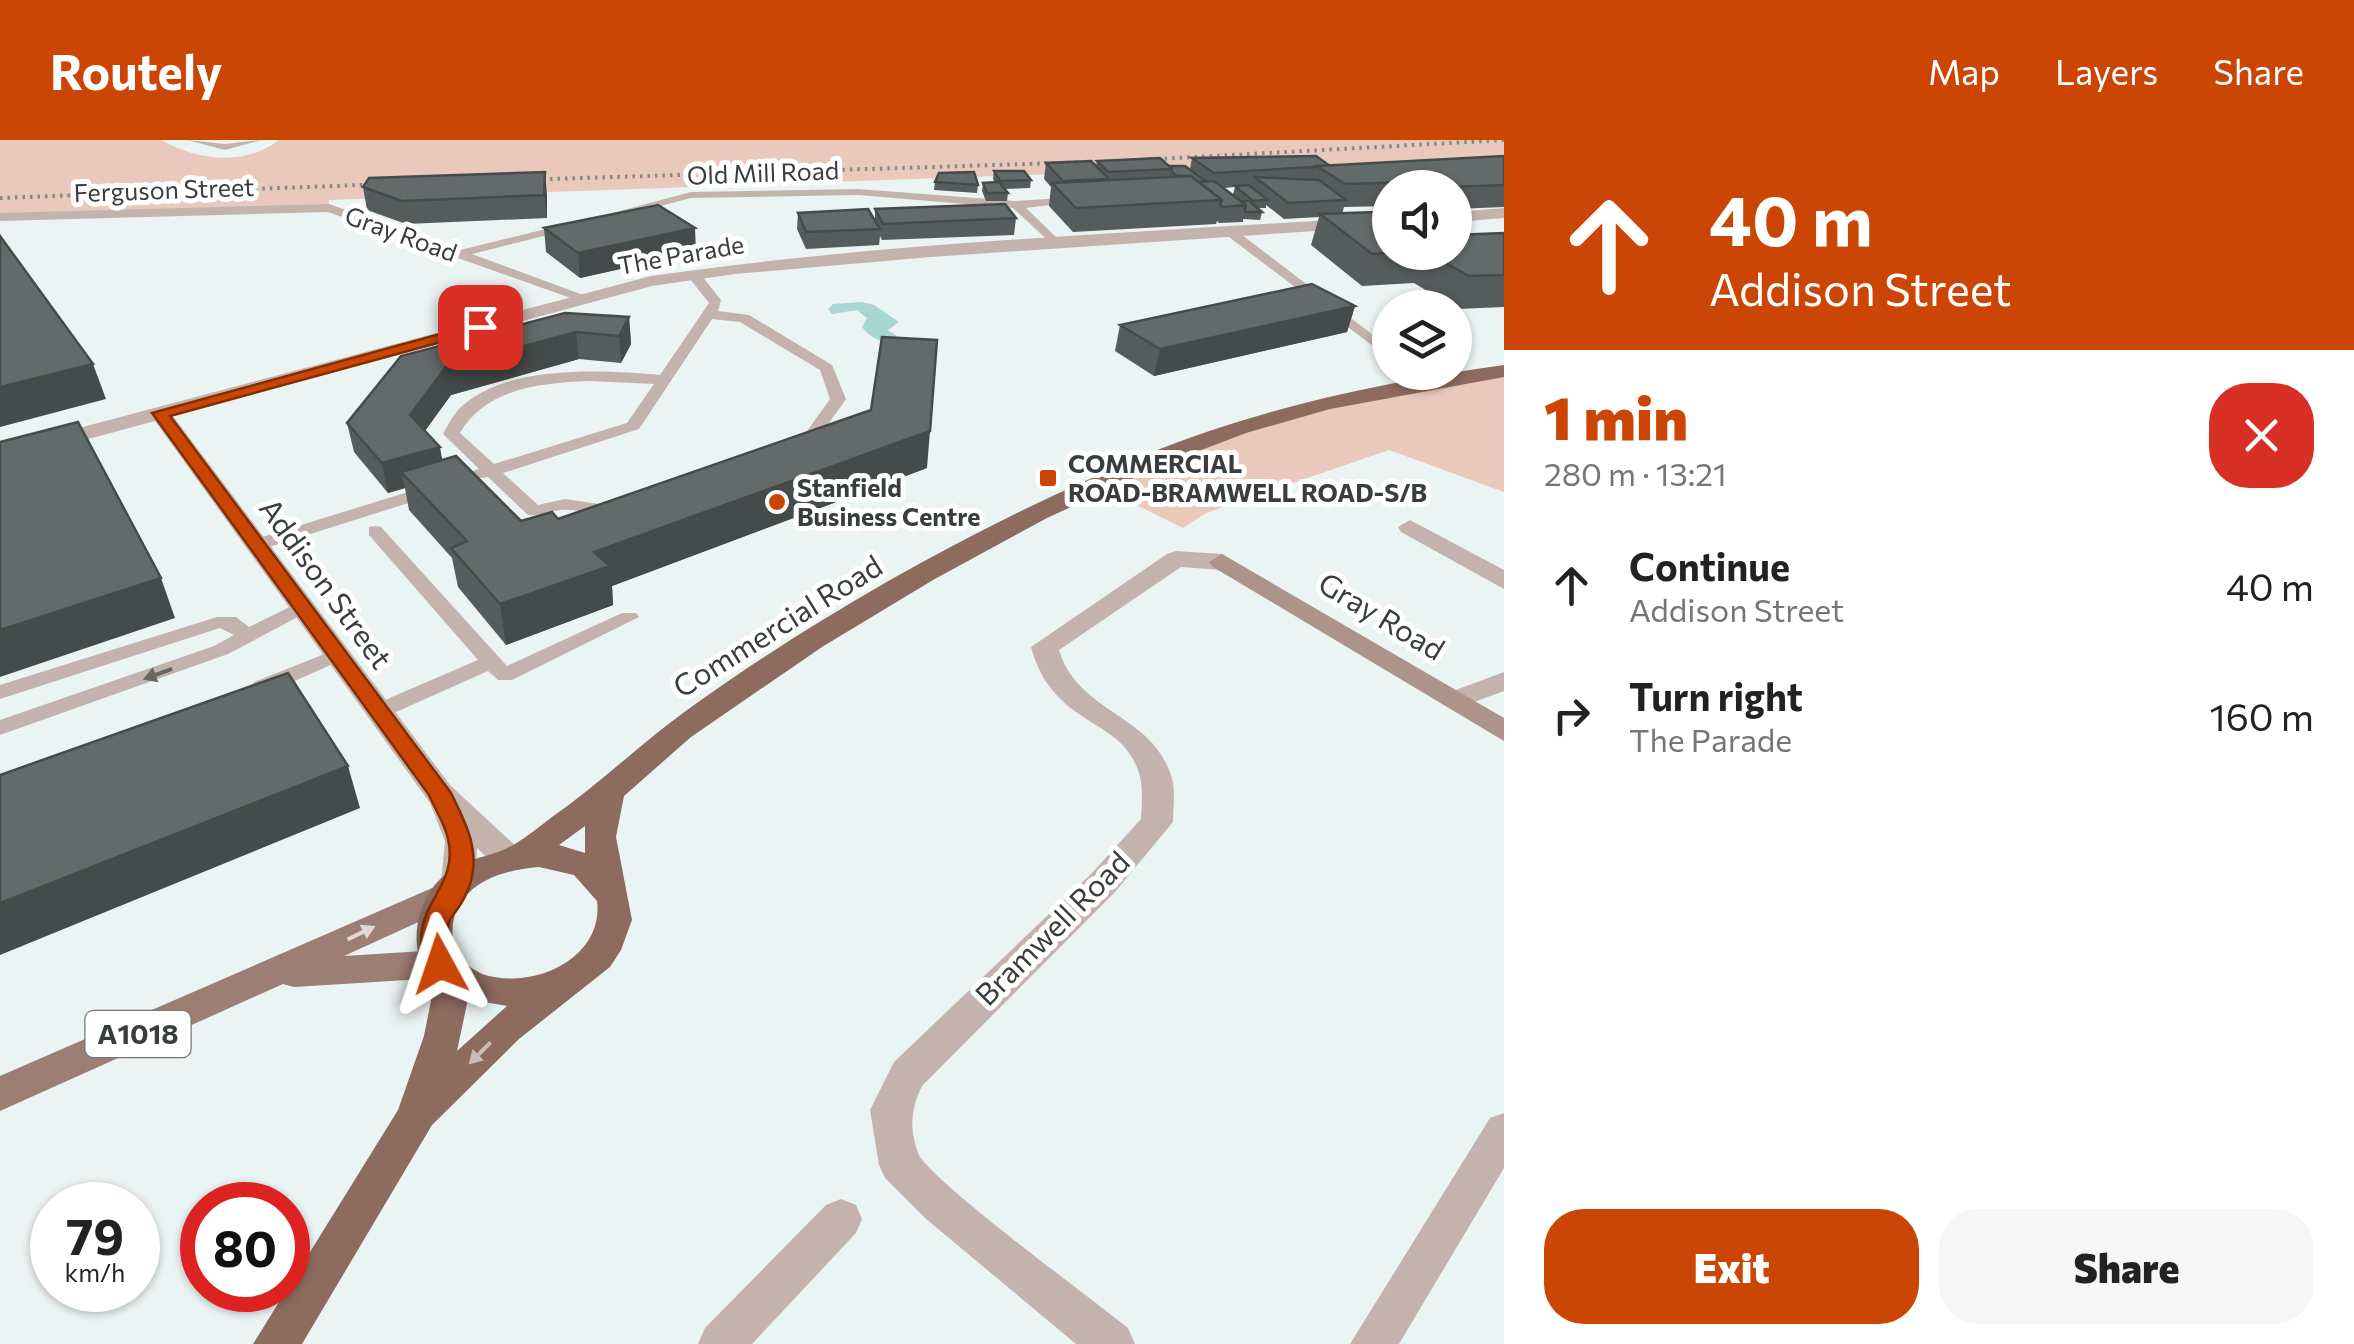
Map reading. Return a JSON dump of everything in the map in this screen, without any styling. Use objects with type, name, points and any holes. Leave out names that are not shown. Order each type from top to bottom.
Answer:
[{"type":"highway","name":"Commercial Road","points":[[1472,373],[1504,371]]},
{"type":"highway","name":"Commercial Road","points":[[515,857],[610,792],[638,764],[704,712],[1015,524],[1154,460],[1258,422],[1372,390]]},
{"type":"highway","points":[[416,1117],[506,1028],[583,970],[611,936],[616,916],[600,838],[610,792]]},
{"type":"highway","points":[[276,1344],[416,1117],[443,1036],[447,969],[433,938],[435,917],[452,889],[476,870],[515,857],[552,856],[580,864],[600,878],[612,897]]},
{"type":"highway","points":[[447,969],[476,987],[502,992],[531,991],[558,984],[583,970]]},
{"type":"main road","name":"A1018","points":[[0,1094],[276,974],[452,889]]},
{"type":"main road","name":"A1018","points":[[276,974],[447,969]]},
{"type":"street","points":[[1472,215],[1504,214]]},
{"type":"street","name":"The Parade","points":[[0,456],[587,298],[694,274],[1372,222]]},
{"type":"street","name":"Addison Street","points":[[160,413],[439,793]]},
{"type":"street","points":[[1410,527],[1504,581]]},
{"type":"street","name":"Bramwell Road","points":[[1112,1344],[940,1204],[900,1165],[890,1110],[908,1074],[1104,883],[1157,822],[1157,779],[1139,744],[1062,691],[1047,668],[1045,647],[1176,559],[1222,562]]},
{"type":"street","name":"Gray Road","points":[[1222,562],[1504,730]]},
{"type":"street","points":[[1455,700],[1504,681]]},
{"type":"street","points":[[439,793],[515,857]]},
{"type":"street","points":[[439,793],[461,840],[452,889]]},
{"type":"street","points":[[1373,1344],[1504,1131]]},
{"type":"street","points":[[723,1344],[841,1219]]},
{"type":"lane","points":[[192,140],[225,146],[256,140]]},
{"type":"lane","name":"Old Mill Road","points":[[602,218],[691,195],[858,192],[1016,205],[1094,200]]},
{"type":"lane","points":[[1016,205],[1054,244]]},
{"type":"lane","name":"Ferguson Street","points":[[0,217],[329,208]]},
{"type":"lane","name":"Gray Road","points":[[329,208],[587,298]]},
{"type":"lane","points":[[458,254],[584,222]]},
{"type":"lane","points":[[1229,231],[1372,342]]},
{"type":"lane","points":[[256,545],[634,426],[716,302],[694,274]]},
{"type":"lane","points":[[708,314],[744,318],[827,368],[838,399],[808,441],[774,456]]},
{"type":"lane","points":[[636,504],[606,513],[565,504],[534,510],[451,434],[466,410],[503,391],[567,376],[604,374],[664,380]]},
{"type":"lane","points":[[374,530],[506,674],[628,617]]},
{"type":"lane","points":[[0,728],[221,650],[302,607]]},
{"type":"lane","points":[[0,692],[217,623],[229,621],[246,634]]},
{"type":"lane","points":[[244,696],[337,655]]},
{"type":"lane","points":[[379,712],[492,662]]},
{"type":"shaded area","points":[[0,140],[161,140],[190,152],[220,158],[251,154],[279,140],[1504,140],[1504,158],[329,200],[329,208],[0,217]]},
{"type":"shaded area","points":[[1504,371],[1504,492],[1389,450],[1206,513],[1183,528],[1098,486],[1258,422],[1412,390],[1472,390],[1472,378]]},
{"type":"water","points":[[833,304],[874,305],[899,322],[888,330],[907,343],[876,339],[862,327],[867,318],[857,310],[832,314],[828,309]]},
{"type":"building","points":[[1316,156],[1330,166],[1214,173],[1192,158]]},
{"type":"building","points":[[1504,156],[1504,185],[1472,186],[1472,170],[1372,170],[1372,183],[1345,184],[1317,166]]},
{"type":"building","points":[[1160,158],[1172,169],[1108,172],[1097,161]]},
{"type":"building","points":[[1091,161],[1109,179],[1063,181],[1046,163]]},
{"type":"building","points":[[1170,166],[1185,166],[1205,181],[1177,176]]},
{"type":"building","points":[[994,171],[1024,171],[1031,180],[1000,181]]},
{"type":"building","points":[[545,172],[544,195],[402,201],[363,187],[369,178]]},
{"type":"building","points":[[974,172],[978,185],[935,182],[939,173]]},
{"type":"building","points":[[1191,176],[1222,200],[1076,208],[1052,183]]},
{"type":"building","points":[[1255,177],[1319,180],[1346,200],[1288,203]]},
{"type":"building","points":[[1214,181],[1246,205],[1220,205],[1222,200],[1199,182]]},
{"type":"building","points":[[999,182],[1008,193],[987,193],[983,183]]},
{"type":"building","points":[[1249,185],[1268,200],[1253,201],[1235,186]]},
{"type":"building","points":[[1241,201],[1249,201],[1262,212],[1246,212]]},
{"type":"building","points":[[1005,204],[1016,218],[883,224],[875,209]]},
{"type":"building","points":[[658,205],[695,228],[578,253],[544,228]]},
{"type":"building","points":[[868,209],[880,229],[806,232],[798,213]]},
{"type":"building","points":[[1372,212],[1372,254],[1320,214]]},
{"type":"building","points":[[1504,233],[1504,275],[1469,276],[1458,270],[1472,270],[1472,234]]},
{"type":"building","points":[[0,236],[93,364],[0,387]]},
{"type":"building","points":[[1312,284],[1355,306],[1160,349],[1120,325]]},
{"type":"building","points":[[565,313],[629,317],[619,336],[576,332],[446,367],[410,415],[440,447],[382,463],[347,423],[401,356]]},
{"type":"building","points":[[882,337],[937,340],[930,431],[594,552],[610,566],[500,604],[451,548],[467,541],[401,472],[456,456],[521,521],[552,512],[558,519],[871,410]]},
{"type":"building","points":[[78,422],[161,578],[0,630],[0,442]]},
{"type":"building","points":[[288,673],[348,766],[0,903],[0,775]]},
{"type":"railway","points":[[520,180],[1122,161],[1504,140]]},
{"type":"railway","points":[[0,198],[390,184]]},
{"type":"place","name":"COMMERCIAL ROAD-BRAMWELL ROAD-S/B","points":[[1048,478]]},
{"type":"place","name":"Stanfield Business Centre","points":[[777,502]]},
{"type":"route","points":[[440,964],[433,938],[435,917],[458,883],[461,840],[439,793],[160,413],[480,327]]}]
